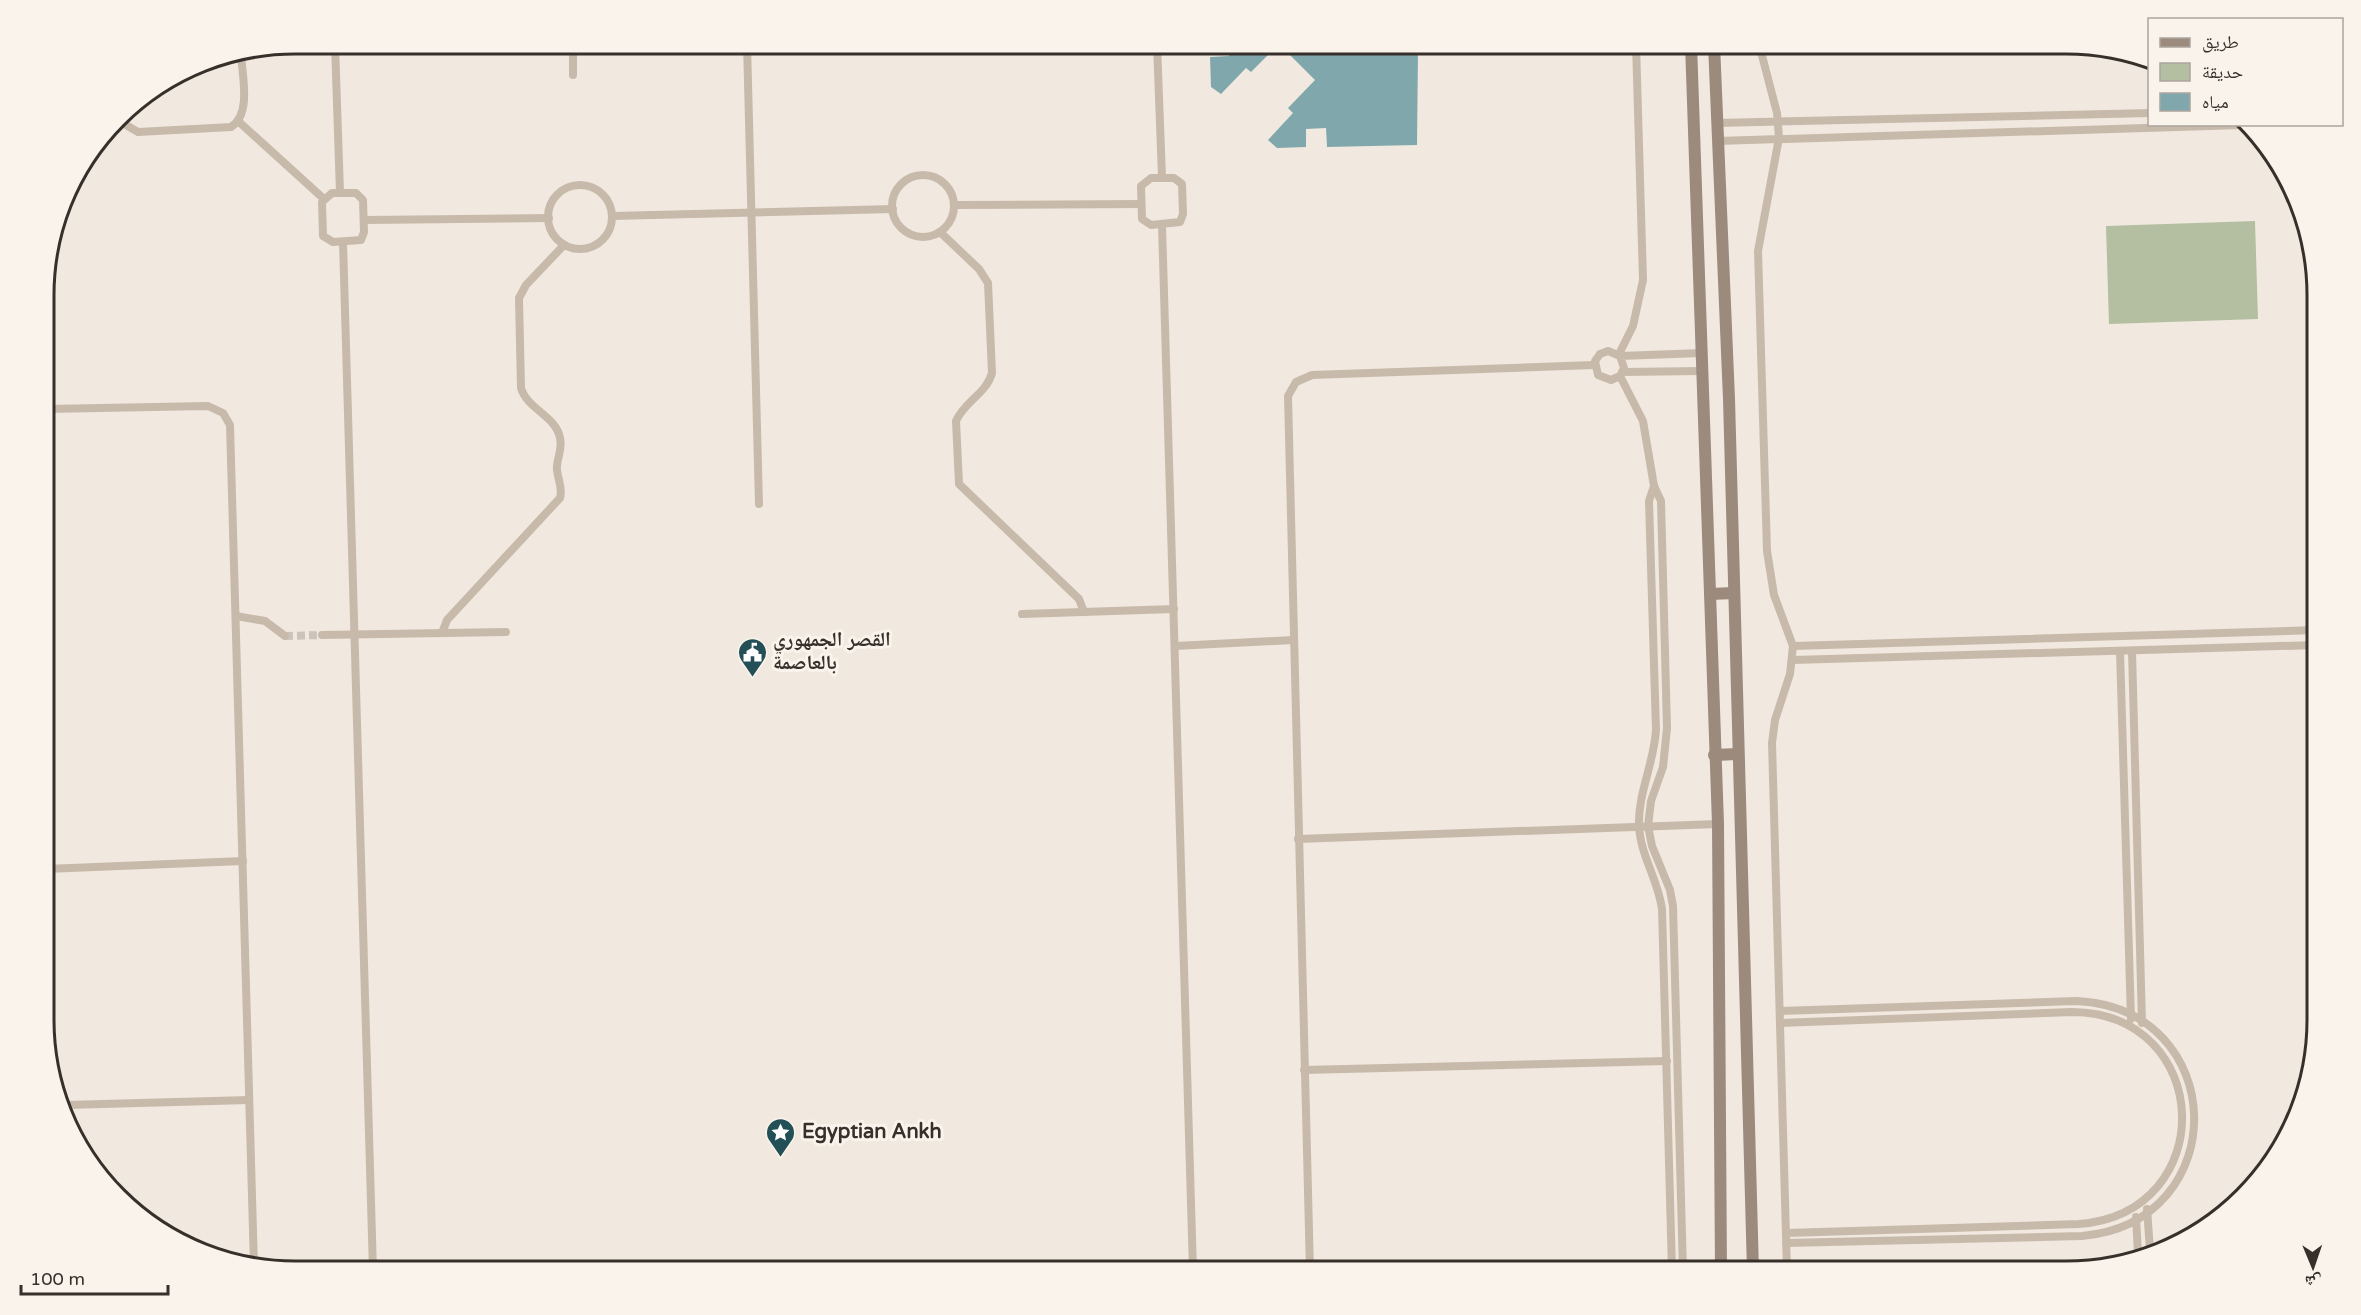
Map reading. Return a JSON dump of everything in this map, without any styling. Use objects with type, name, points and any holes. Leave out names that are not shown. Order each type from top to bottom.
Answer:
[{"type":"street","points":[[335,54],[340,193]]},
{"type":"street","points":[[573,54],[573,75]]},
{"type":"street","points":[[747,54],[759,504]]},
{"type":"street","points":[[1157,54],[1162,177]]},
{"type":"street","points":[[1636,54],[1643,280],[1636,318],[1620,355],[1624,363],[1621,374],[1643,421],[1654,486],[1649,501],[1656,730],[1653,761],[1640,804],[1644,827],[1670,890],[1672,906],[1683,1261]]},
{"type":"street","points":[[1691,54],[1718,824],[1721,1261]]},
{"type":"street","points":[[1714,54],[1730,399],[1752,1261]]},
{"type":"street","points":[[1761,54],[1778,122],[1779,138],[1758,251],[1768,566],[1774,595],[1793,646],[1793,660],[1775,720],[1772,743],[1787,1261]]},
{"type":"street","points":[[126,124],[138,132],[223,129],[238,121],[243,110],[241,60]]},
{"type":"street","points":[[1717,123],[2148,113]]},
{"type":"street","points":[[238,121],[324,199]]},
{"type":"street","points":[[1717,141],[2206,126]]},
{"type":"street","points":[[922,176],[943,182],[951,192],[954,205],[952,217],[940,232],[922,237],[910,234],[896,221],[892,209],[894,196],[901,185],[912,178],[922,176]]},
{"type":"street","points":[[1162,177],[1174,178],[1182,184],[1183,214],[1177,224],[1149,224],[1144,221],[1141,204],[1142,183],[1147,178],[1162,177]]},
{"type":"street","points":[[578,185],[591,187],[602,194],[609,204],[612,216],[608,234],[594,246],[582,249],[564,245],[555,236],[549,218],[550,206],[557,196],[578,185]]},
{"type":"street","points":[[340,193],[356,193],[361,197],[364,235],[361,240],[330,242],[323,236],[324,199],[328,194],[340,193]]},
{"type":"street","points":[[954,205],[1141,204]]},
{"type":"street","points":[[612,216],[892,209]]},
{"type":"street","points":[[364,220],[549,218]]},
{"type":"street","points":[[1162,225],[1193,1261]]},
{"type":"street","points":[[940,232],[983,273],[990,294],[992,373],[989,381],[960,413],[956,421],[959,484],[1079,599],[1084,612]]},
{"type":"street","points":[[343,242],[373,1261]]},
{"type":"street","points":[[442,633],[447,620],[556,504],[562,494],[557,468],[561,446],[558,432],[525,398],[521,388],[518,308],[523,289],[564,245]]},
{"type":"street","points":[[1702,353],[1620,355],[1613,351],[1604,352],[1597,357],[1594,365],[1598,375],[1606,380],[1621,374],[1702,371]]},
{"type":"street","points":[[1310,1261],[1287,402],[1289,391],[1296,382],[1312,375],[1594,365]]},
{"type":"street","points":[[54,409],[208,406],[226,416],[231,430],[254,1257]]},
{"type":"street","points":[[1710,594],[1734,593]]},
{"type":"street","points":[[1022,614],[1174,609]]},
{"type":"street","points":[[236,616],[265,621],[285,636]]},
{"type":"street","points":[[1793,646],[2307,630]]},
{"type":"street","points":[[322,635],[506,632]]},
{"type":"street","points":[[1175,646],[1293,640]]},
{"type":"street","points":[[1793,660],[2307,645]]},
{"type":"street","points":[[2120,651],[2132,1014],[2128,1025]]},
{"type":"street","points":[[2132,651],[2142,1021],[2138,1031]]},
{"type":"street","points":[[1714,755],[1738,754]]},
{"type":"street","points":[[1298,839],[1718,824]]},
{"type":"street","points":[[1644,827],[1642,848],[1659,890],[1662,909],[1672,1261]]},
{"type":"street","points":[[54,869],[243,861]]},
{"type":"street","points":[[1780,1011],[2076,1001],[2102,1004],[2132,1014],[2167,1042],[2182,1064],[2191,1087],[2195,1112],[2194,1138],[2187,1162],[2171,1190],[2148,1213],[2116,1230],[2082,1236],[1786,1243]]},
{"type":"street","points":[[1780,1023],[2084,1012],[2104,1016],[2138,1031],[2158,1049],[2171,1070],[2180,1092],[2183,1116],[2181,1140],[2173,1163],[2161,1184],[2134,1208],[2102,1221],[2079,1224],[1786,1233]]},
{"type":"street","points":[[1304,1070],[1667,1061]]},
{"type":"street","points":[[70,1105],[249,1100]]},
{"type":"street","points":[[2144,1201],[2148,1213],[2150,1246]]},
{"type":"street","points":[[2134,1208],[2138,1250]]},
{"type":"green space","points":[[2255,221],[2258,319],[2109,324],[2106,226]]},
{"type":"water","points":[[1229,54],[1269,54],[1251,72],[1246,68],[1221,94],[1211,87],[1210,57],[1229,56]]},
{"type":"water","points":[[1289,54],[1418,54],[1417,145],[1327,147],[1326,128],[1306,129],[1306,147],[1277,148],[1268,140],[1293,113],[1288,108],[1315,80]]},
{"type":"tunnel","points":[[285,636],[322,635]]},
{"type":"place","name":"القصر الجمهوري بالعاصمة","points":[[752,678]]},
{"type":"place","name":"Egyptian Ankh","points":[[781,1158]]}]
